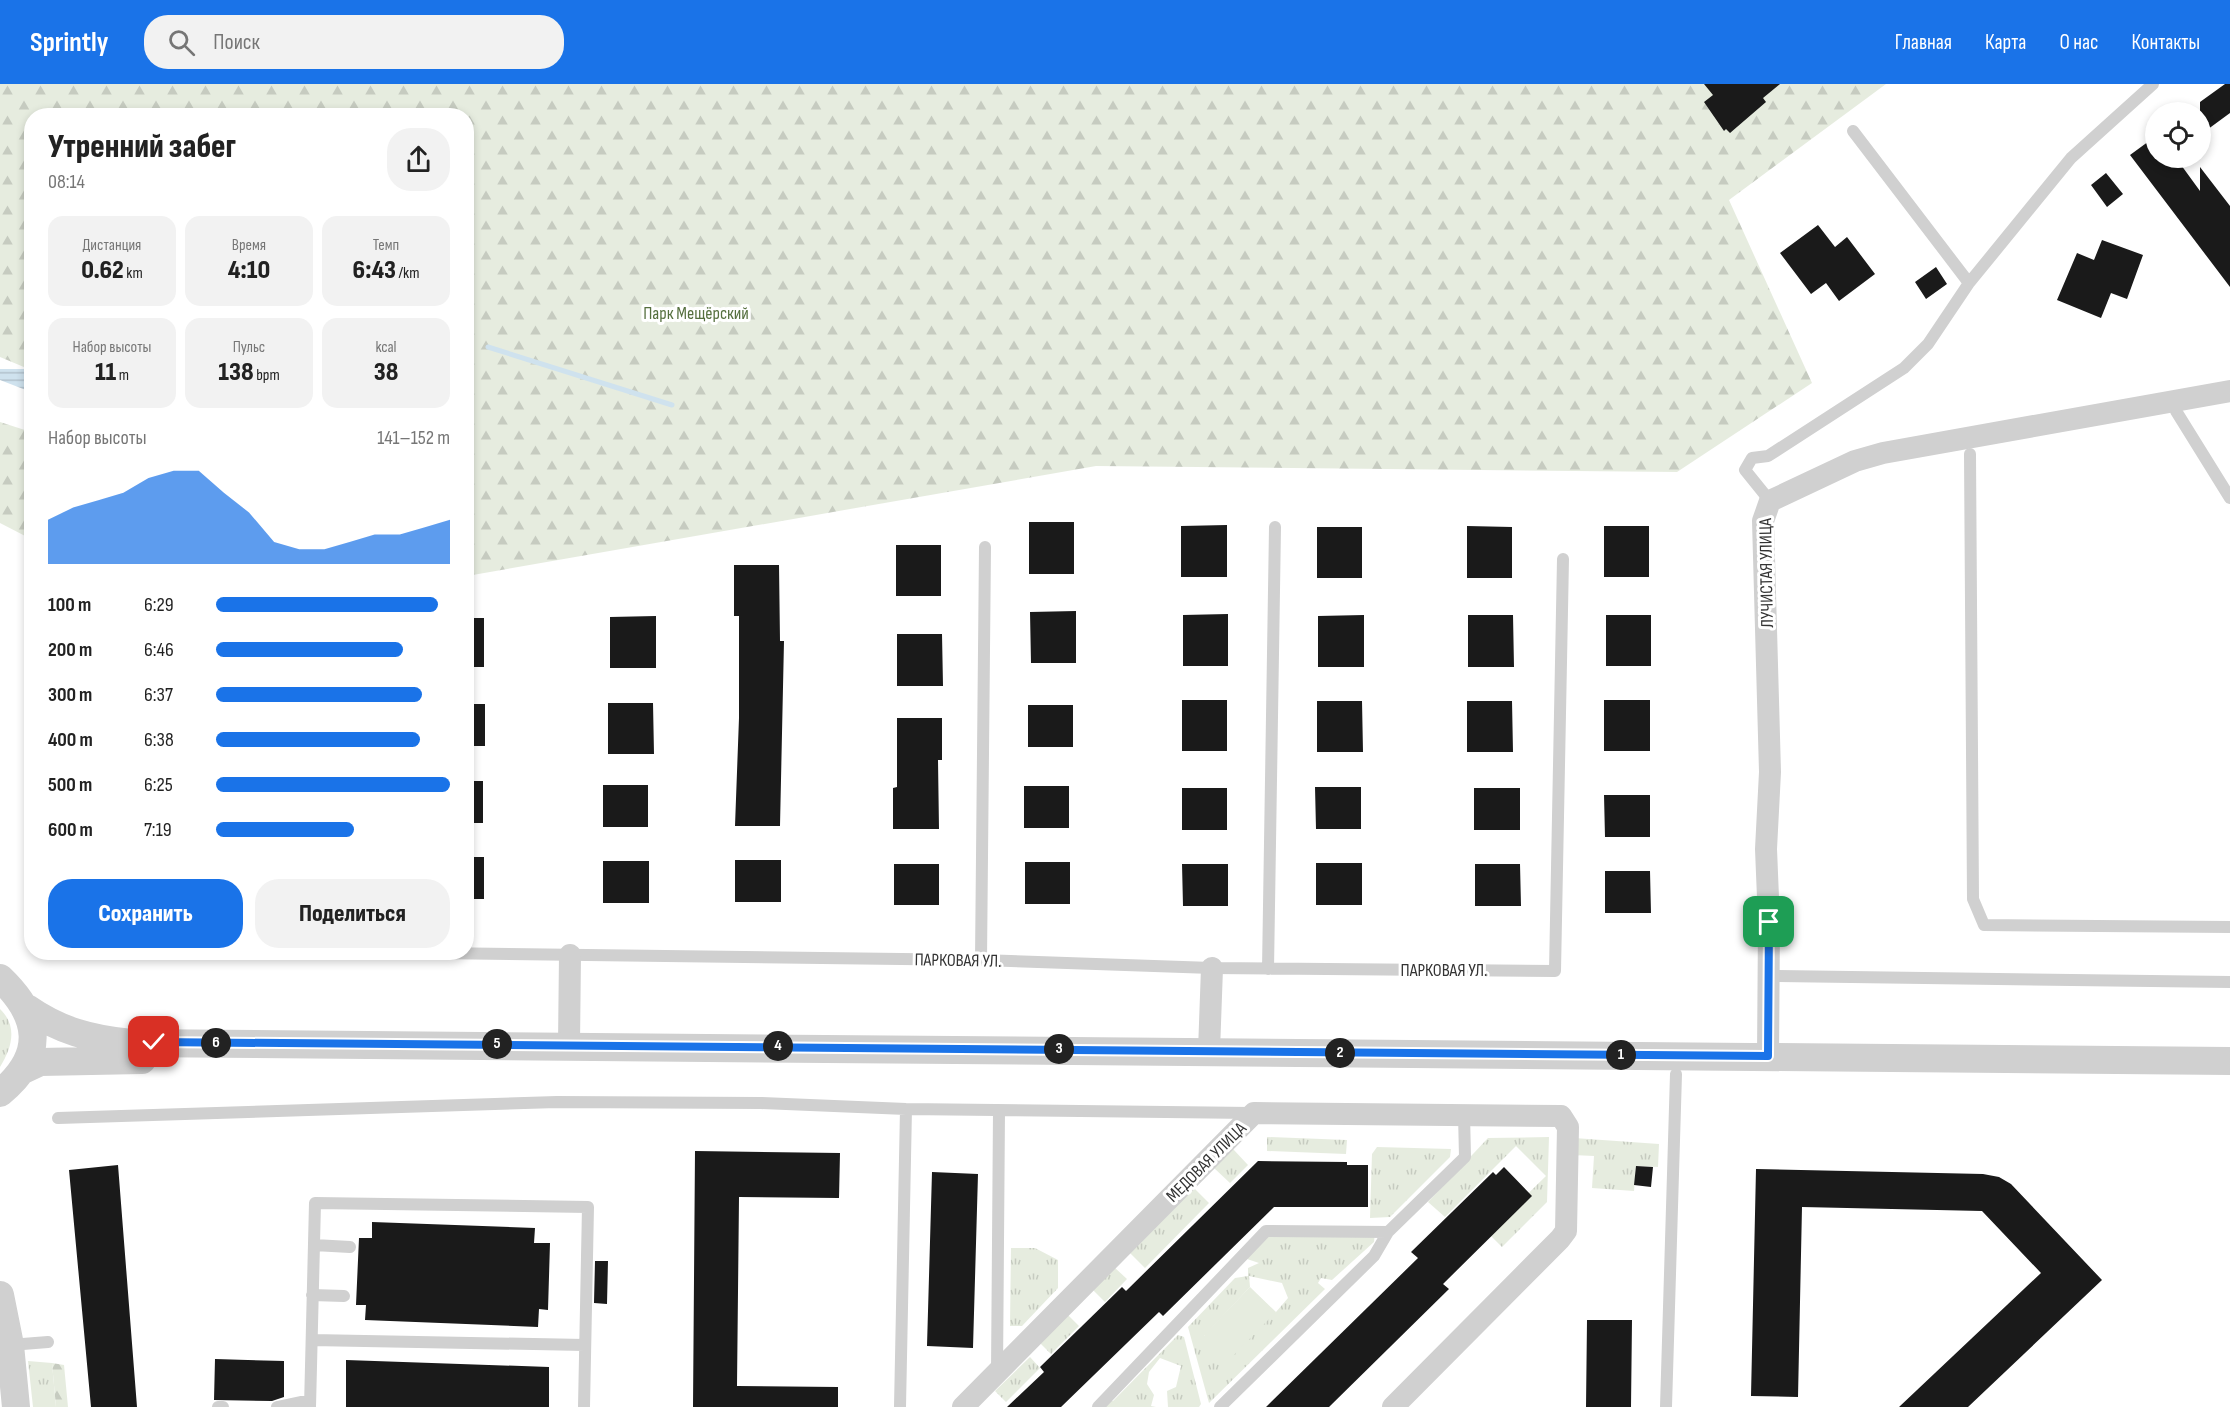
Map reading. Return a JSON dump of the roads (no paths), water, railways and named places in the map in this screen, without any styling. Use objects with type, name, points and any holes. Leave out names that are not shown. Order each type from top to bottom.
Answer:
[{"type":"street","name":"ЛУЧИСТАЯ УЛИЦА","points":[[1768,1056],[1766,849],[1770,772],[1763,520],[1770,501],[1856,461],[1883,453],[2230,391]]},
{"type":"street","points":[[569,1044],[570,955]]},
{"type":"street","points":[[1209,1051],[1212,968]]},
{"type":"street","points":[[0,978],[27,1008],[46,1021],[79,1036],[131,1043],[569,1044],[2230,1061]]},
{"type":"street","points":[[0,1093],[22,1070],[32,1050],[32,1031],[27,1008]]},
{"type":"street","points":[[22,1070],[40,1062],[120,1060],[2230,1080]]},
{"type":"street","name":"МЕДОВАЯ УЛИЦА","points":[[963,1407],[1254,1113],[1556,1115],[1565,1119],[1568,1127],[1566,1231],[1393,1407]]},
{"type":"street","points":[[0,1295],[10,1345],[16,1407]]},
{"type":"lane","points":[[1770,501],[1745,470],[1752,458],[1767,456],[1904,368],[1928,344],[1969,283],[2071,158],[2153,84]]},
{"type":"lane","points":[[1853,131],[1969,283]]},
{"type":"lane","points":[[2176,411],[2230,498]]},
{"type":"lane","points":[[1970,454],[1973,899],[1984,925],[2230,927]]},
{"type":"lane","points":[[1268,969],[1275,527]]},
{"type":"lane","points":[[981,960],[985,547]]},
{"type":"lane","name":"ПАРКОВАЯ УЛ.","points":[[474,954],[981,960],[1268,969],[1555,971],[1563,559]]},
{"type":"lane","points":[[1769,976],[2230,982]]},
{"type":"lane","points":[[1666,1407],[1676,1074]]},
{"type":"lane","points":[[58,1118],[557,1102],[761,1102],[906,1109],[1254,1113]]},
{"type":"lane","points":[[900,1407],[906,1109]]},
{"type":"lane","points":[[997,1373],[999,1110]]},
{"type":"lane","points":[[1220,1407],[1374,1256],[1388,1232],[1465,1157],[1464,1114]]},
{"type":"lane","points":[[277,1407],[310,1404],[315,1203],[588,1207],[584,1407]]},
{"type":"lane","points":[[1098,1407],[1266,1231],[1388,1232]]},
{"type":"lane","points":[[314,1245],[350,1247]]},
{"type":"lane","points":[[312,1295],[344,1296]]},
{"type":"lane","points":[[312,1340],[585,1345]]},
{"type":"lane","points":[[10,1345],[48,1342]]},
{"type":"water","points":[[0,369],[24,369],[24,389],[0,380]]},
{"type":"waterway","points":[[488,347],[672,405]]},
{"type":"park label","name":"Парк Мещёрский","points":[[696,313]]}]
